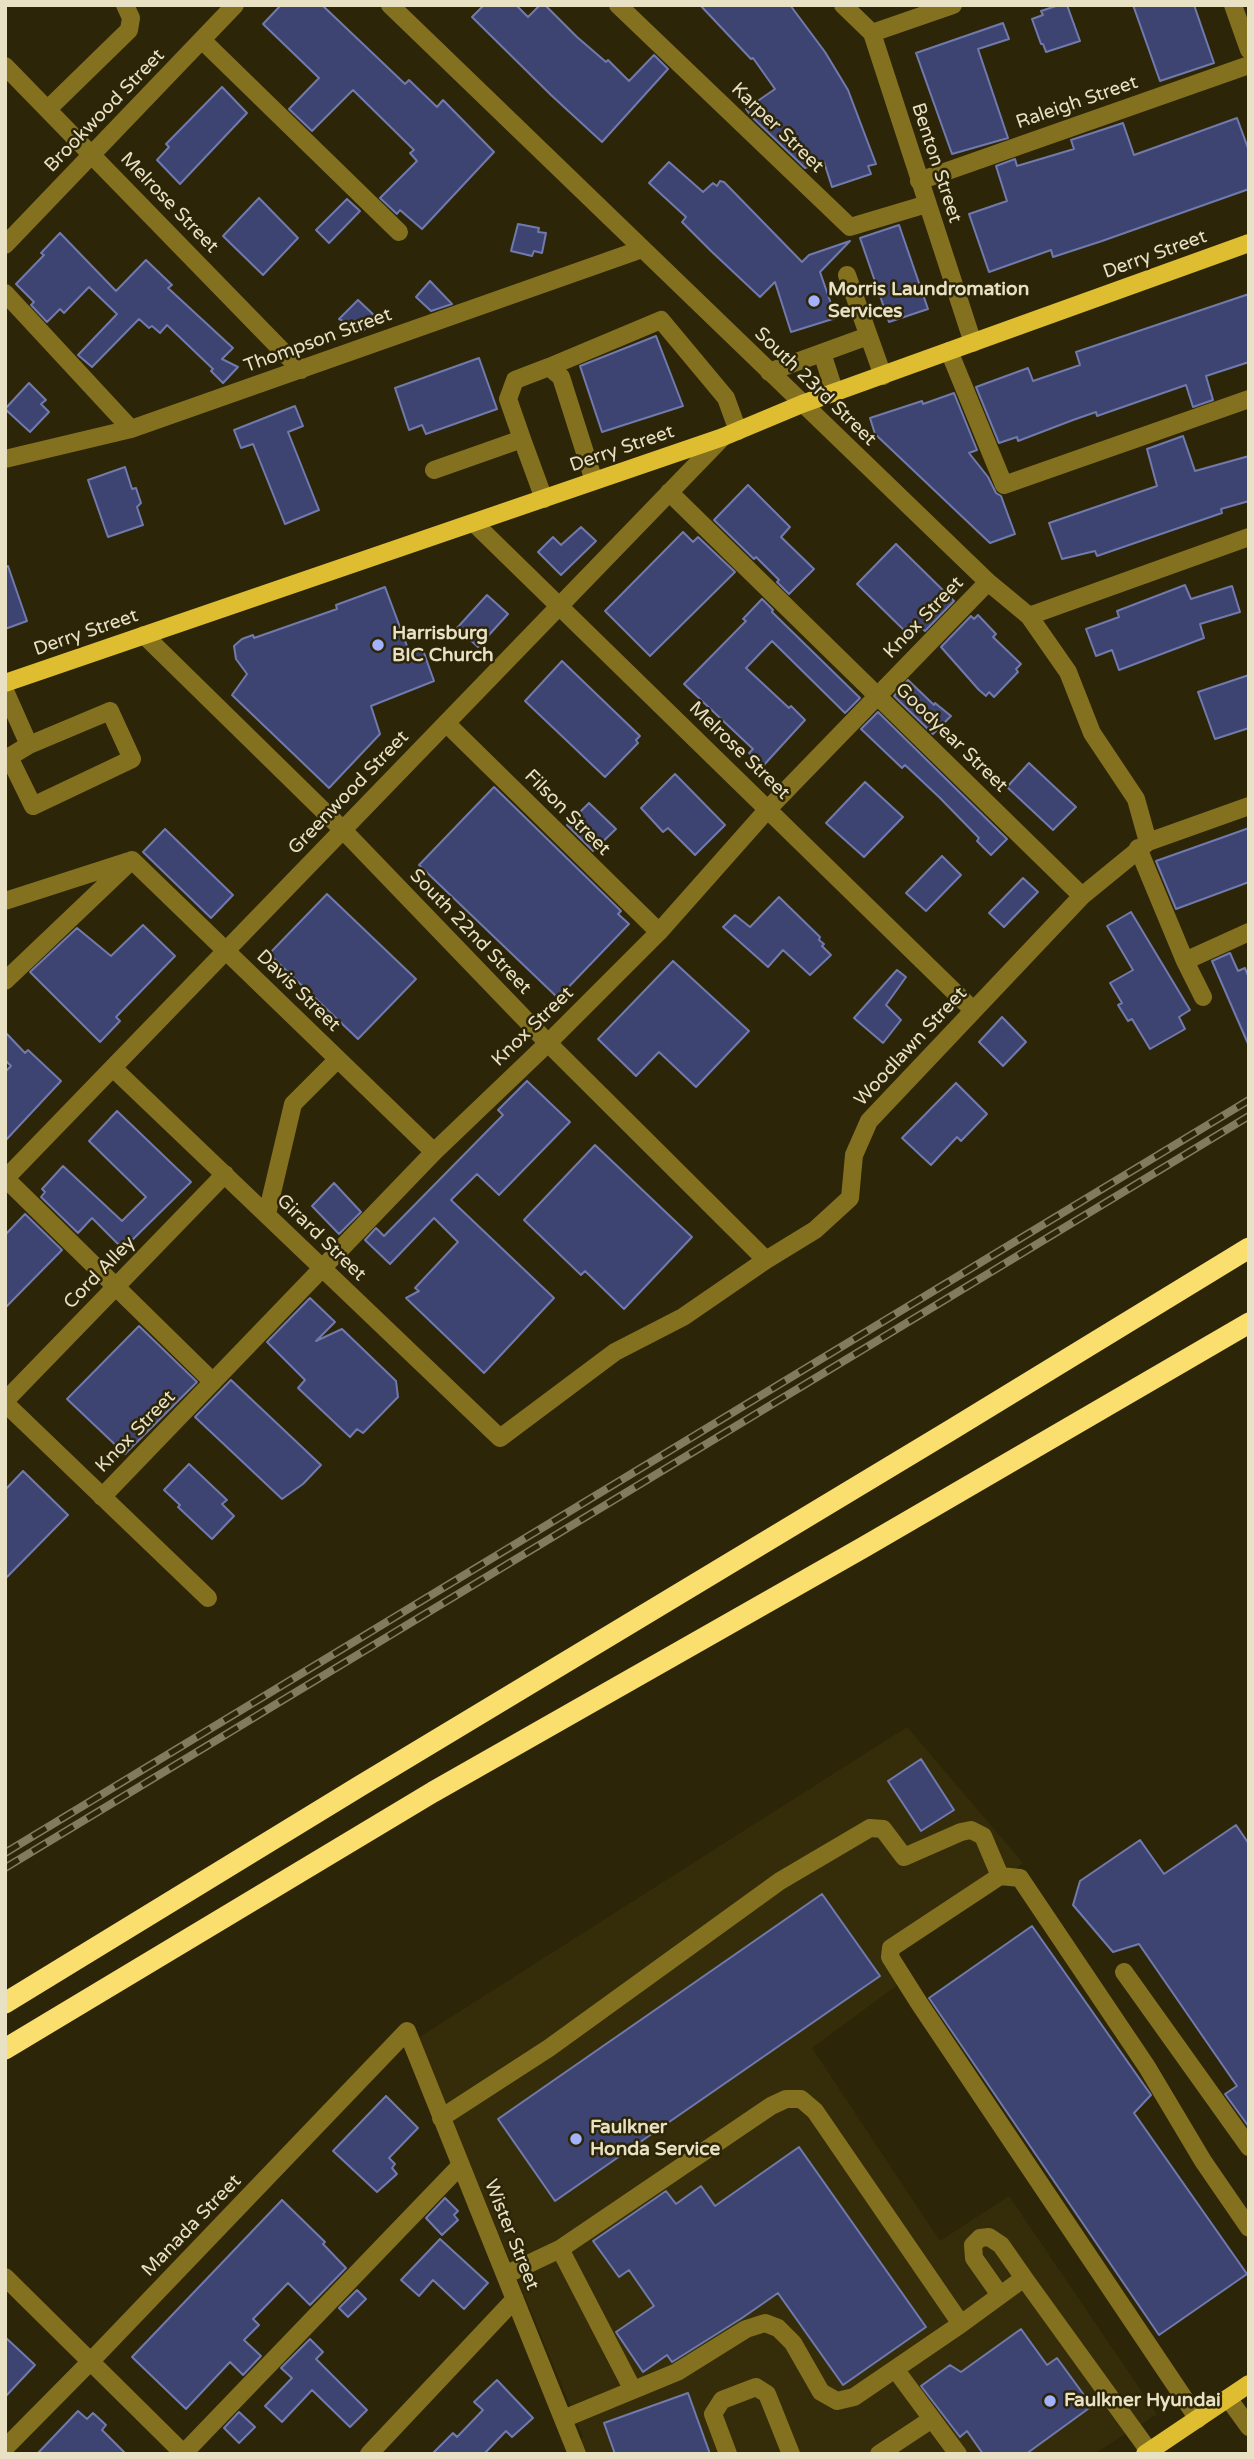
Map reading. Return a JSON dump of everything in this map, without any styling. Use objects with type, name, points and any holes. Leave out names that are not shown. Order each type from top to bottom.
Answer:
[{"type":"highway","points":[[5,2003],[1249,1248]]},
{"type":"highway","points":[[5,2049],[433,1792],[864,1547],[1249,1323]]},
{"type":"main road","name":"Derry Street","points":[[5,683],[731,434],[802,404],[1249,243]]},
{"type":"main road","points":[[1147,2452],[1249,2384]]},
{"type":"street","points":[[48,109],[129,30],[131,18],[125,5]]},
{"type":"street","name":"Brookwood Street","points":[[5,245],[235,5]]},
{"type":"street","name":"South 23rd Street","points":[[390,5],[988,582],[1029,616],[1068,672],[1092,733],[1136,799],[1143,845],[1185,961],[1203,997]]},
{"type":"street","name":"Karper Street","points":[[618,5],[850,227],[927,204]]},
{"type":"street","name":"Benton Street","points":[[843,5],[872,33],[973,343]]},
{"type":"street","points":[[872,33],[953,5]]},
{"type":"street","points":[[1233,5],[1249,50]]},
{"type":"street","points":[[202,40],[399,232]]},
{"type":"street","name":"Raleigh Street","points":[[919,181],[1249,65]]},
{"type":"street","name":"Melrose Street","points":[[5,66],[301,370]]},
{"type":"street","name":"Thompson Street","points":[[5,459],[131,429],[642,249]]},
{"type":"street","points":[[847,275],[883,376]]},
{"type":"street","points":[[5,293],[131,429]]},
{"type":"street","points":[[544,499],[508,399],[516,380],[661,320],[726,398],[731,434]]},
{"type":"street","points":[[769,372],[868,336]]},
{"type":"street","points":[[949,351],[1004,485],[1249,399]]},
{"type":"street","points":[[822,353],[835,393]]},
{"type":"street","points":[[549,367],[561,377],[594,481]]},
{"type":"street","name":"Greenwood Street","points":[[5,1179],[669,492],[731,434]]},
{"type":"street","points":[[434,470],[522,439]]},
{"type":"street","name":"Goodyear Street","points":[[669,492],[1082,896]]},
{"type":"street","name":"Melrose Street","points":[[474,523],[973,1010]]},
{"type":"street","points":[[1029,616],[1249,537]]},
{"type":"street","name":"Knox Street","points":[[102,1497],[434,1152],[659,932],[768,809],[988,582]]},
{"type":"street","name":"South 22nd Street","points":[[144,635],[343,830],[548,1043],[766,1260]]},
{"type":"street","points":[[5,691],[29,745]]},
{"type":"street","points":[[110,711],[132,759],[33,806],[9,757],[29,745],[110,711]]},
{"type":"street","name":"Filson Street","points":[[446,723],[659,932]]},
{"type":"street","name":"Woodlawn Street","points":[[500,1438],[615,1352],[683,1317],[815,1230],[850,1198],[854,1155],[869,1121],[1082,896],[1143,845],[1249,806]]},
{"type":"street","points":[[5,901],[132,860]]},
{"type":"street","points":[[5,981],[132,860]]},
{"type":"street","name":"Davis Street","points":[[132,860],[434,1152]]},
{"type":"street","points":[[1185,961],[1249,932]]},
{"type":"street","points":[[267,1214],[293,1104],[338,1059]]},
{"type":"street","name":"Girard Street","points":[[113,1068],[500,1438]]},
{"type":"street","name":"Cord Alley","points":[[5,1402],[225,1174]]},
{"type":"street","points":[[5,1179],[213,1382]]},
{"type":"street","points":[[5,1402],[208,1598]]},
{"type":"street","points":[[441,2118],[549,2048],[780,1881],[870,1828],[883,1829],[904,1857],[971,1830],[983,1836],[1000,1876]]},
{"type":"street","points":[[1198,2419],[890,1957],[891,1948],[1000,1876],[1020,1878],[1147,2067],[1203,2161],[1249,2228]]},
{"type":"street","points":[[1124,1972],[1249,2147]]},
{"type":"street","name":"Wister Street","points":[[407,2031],[563,2419],[570,2450]]},
{"type":"street","name":"Manada Street","points":[[5,2448],[92,2361],[407,2031]]},
{"type":"street","points":[[505,2274],[560,2249],[771,2106],[786,2099],[801,2099],[815,2110],[961,2324]]},
{"type":"street","points":[[5,2277],[183,2454],[461,2165]]},
{"type":"street","points":[[1000,2295],[974,2258],[973,2245],[980,2238],[989,2237],[1001,2245],[1147,2452]]},
{"type":"street","points":[[560,2249],[633,2390]]},
{"type":"street","points":[[563,2419],[677,2372],[746,2329],[765,2322],[779,2328],[793,2343],[821,2392],[837,2400],[854,2397],[1024,2278]]},
{"type":"street","points":[[369,2454],[514,2299]]},
{"type":"street","points":[[895,2368],[958,2454]]},
{"type":"street","points":[[728,2454],[713,2414],[722,2400],[756,2387],[767,2394],[791,2454]]},
{"type":"street","points":[[1228,2398],[1249,2427]]},
{"type":"street","points":[[879,2454],[932,2418]]},
{"type":"shaded area","points":[[907,1727],[1023,1863],[886,1962],[899,1984],[812,2048],[940,2241],[1009,2196],[1157,2414],[1094,2454],[567,2454],[583,2437],[418,2038]]},
{"type":"building","points":[[281,5],[322,5],[405,84],[409,80],[437,107],[443,100],[494,152],[422,229],[400,210],[397,214],[380,198],[417,161],[410,153],[414,150],[353,90],[312,131],[289,109],[319,78],[263,24]]},
{"type":"building","points":[[484,5],[516,5],[528,17],[540,5],[545,5],[577,37],[606,62],[608,60],[629,81],[654,55],[668,69],[602,142],[472,17]]},
{"type":"building","points":[[700,5],[790,5],[825,52],[848,90],[876,164],[868,166],[871,174],[832,187],[824,162],[805,168],[751,116],[746,109],[775,89],[753,58],[751,59]]},
{"type":"building","points":[[1067,5],[1080,41],[1046,52],[1032,19],[1043,15],[1041,11]]},
{"type":"building","points":[[1133,5],[1194,5],[1214,63],[1160,81]]},
{"type":"building","points":[[1003,23],[1009,39],[978,49],[1008,138],[952,154],[916,53]]},
{"type":"building","points":[[222,87],[247,113],[180,184],[157,160],[169,147],[166,144]]},
{"type":"building","points":[[1237,118],[1249,151],[1249,189],[1053,257],[1051,250],[989,272],[969,214],[1007,201],[996,166],[1015,159],[1017,166],[1074,149],[1071,140],[1123,123],[1134,155]]},
{"type":"building","points":[[669,162],[703,192],[713,183],[717,186],[720,181],[724,182],[802,262],[809,255],[850,241],[820,272],[836,318],[791,332],[775,282],[760,297],[682,222],[686,217],[649,183]]},
{"type":"building","points":[[259,198],[298,238],[263,275],[223,236]]},
{"type":"building","points":[[347,199],[360,211],[329,243],[316,230]]},
{"type":"building","points":[[518,224],[539,228],[538,232],[546,233],[542,253],[534,251],[532,256],[511,251]]},
{"type":"building","points":[[899,225],[928,309],[889,322],[860,238]]},
{"type":"building","points":[[60,233],[116,291],[146,260],[172,285],[168,288],[233,348],[222,359],[238,367],[223,383],[211,371],[213,369],[167,325],[160,333],[139,319],[92,367],[78,355],[117,314],[89,287],[64,313],[60,309],[47,322],[31,305],[34,302],[16,284],[44,255],[41,253]]},
{"type":"building","points":[[430,281],[452,304],[431,311],[416,297]]},
{"type":"building","points":[[1249,294],[1249,362],[1206,376],[1213,400],[1193,407],[1186,385],[1097,416],[1096,412],[1018,441],[1017,437],[999,443],[976,387],[1028,368],[1033,381],[1080,365],[1076,352]]},
{"type":"building","points":[[358,300],[376,317],[363,331],[339,319]]},
{"type":"building","points":[[656,336],[683,406],[602,432],[580,366]]},
{"type":"building","points":[[479,358],[497,409],[426,434],[422,425],[409,430],[395,388]]},
{"type":"building","points":[[29,383],[46,400],[41,404],[49,412],[30,432],[5,409]]},
{"type":"building","points":[[954,393],[977,450],[969,453],[988,477],[996,493],[1001,496],[1015,534],[990,543],[875,434],[870,418]]},
{"type":"building","points":[[295,406],[303,426],[288,432],[319,510],[285,524],[253,444],[241,448],[234,430]]},
{"type":"building","points":[[1183,436],[1195,471],[1249,456],[1249,501],[1097,556],[1095,551],[1062,559],[1049,523],[1157,486],[1147,449]]},
{"type":"building","points":[[125,467],[132,489],[136,488],[141,503],[137,507],[143,525],[108,537],[88,480]]},
{"type":"building","points":[[748,485],[790,527],[781,537],[814,569],[789,594],[756,557],[754,559],[714,520]]},
{"type":"building","points":[[581,527],[596,541],[561,575],[538,552],[553,537],[561,545]]},
{"type":"building","points":[[683,532],[693,542],[698,537],[735,572],[650,656],[605,611]]},
{"type":"building","points":[[896,544],[954,601],[925,631],[921,628],[912,638],[857,584]]},
{"type":"building","points":[[8,566],[27,621],[5,629],[5,567]]},
{"type":"building","points":[[1185,585],[1191,599],[1232,586],[1240,612],[1200,624],[1204,638],[1119,670],[1112,650],[1096,656],[1086,629],[1119,617],[1117,611]]},
{"type":"building","points":[[385,587],[410,654],[423,650],[434,681],[371,706],[380,734],[329,788],[232,695],[247,674],[236,659],[234,646],[242,639],[253,635],[254,638],[337,609],[336,605]]},
{"type":"building","points":[[487,595],[508,614],[478,647],[457,628]]},
{"type":"building","points":[[762,599],[860,698],[845,713],[772,641],[746,668],[805,720],[763,766],[749,753],[753,749],[684,684],[746,621],[743,619]]},
{"type":"building","points":[[978,615],[996,634],[993,637],[1021,664],[1016,669],[1018,672],[994,697],[989,692],[986,696],[979,690],[941,647],[971,616],[974,619]]},
{"type":"building","points":[[562,661],[640,736],[636,740],[638,743],[605,777],[525,701]]},
{"type":"building","points":[[1249,675],[1249,728],[1215,739],[1198,692]]},
{"type":"building","points":[[908,680],[934,705],[935,703],[951,716],[933,734],[894,696]]},
{"type":"building","points":[[878,712],[1007,839],[991,855],[977,841],[979,838],[940,798],[905,765],[902,768],[861,729]]},
{"type":"building","points":[[1029,763],[1076,807],[1053,830],[1007,787]]},
{"type":"building","points":[[675,774],[725,825],[695,855],[668,828],[663,832],[641,808]]},
{"type":"building","points":[[865,782],[903,817],[864,857],[826,823]]},
{"type":"building","points":[[494,787],[621,911],[618,914],[629,924],[558,998],[419,865]]},
{"type":"building","points":[[589,803],[616,829],[593,851],[567,825]]},
{"type":"building","points":[[1249,828],[1249,882],[1176,909],[1156,861]]},
{"type":"building","points":[[165,829],[233,895],[211,918],[143,852]]},
{"type":"building","points":[[942,856],[961,875],[926,911],[906,893]]},
{"type":"building","points":[[1023,878],[1038,892],[1004,927],[989,913]]},
{"type":"building","points":[[327,894],[416,979],[358,1039],[269,954]]},
{"type":"building","points":[[779,897],[820,937],[819,940],[824,944],[822,946],[831,955],[810,975],[783,950],[768,967],[723,927],[735,915],[750,927]]},
{"type":"building","points":[[1131,912],[1190,1010],[1179,1017],[1185,1029],[1150,1049],[1132,1019],[1128,1021],[1118,1005],[1122,1003],[1110,983],[1133,970],[1107,926]]},
{"type":"building","points":[[143,925],[175,956],[116,1017],[120,1021],[100,1042],[30,972],[77,928],[111,956]]},
{"type":"building","points":[[1230,953],[1238,971],[1245,968],[1249,978],[1249,1046],[1212,961]]},
{"type":"building","points":[[673,961],[749,1031],[696,1087],[659,1052],[636,1076],[598,1039]]},
{"type":"building","points":[[897,970],[906,977],[886,1005],[901,1020],[883,1043],[854,1018]]},
{"type":"building","points":[[1002,1017],[1026,1042],[1003,1066],[979,1042]]},
{"type":"building","points":[[5,1032],[25,1053],[28,1050],[61,1081],[5,1141],[5,1072],[11,1066],[5,1060]]},
{"type":"building","points":[[527,1081],[570,1122],[499,1195],[477,1174],[451,1200],[554,1298],[484,1373],[406,1298],[419,1291],[415,1288],[458,1242],[434,1218],[390,1264],[365,1240],[376,1228],[384,1236],[503,1115],[498,1110]]},
{"type":"building","points":[[956,1083],[987,1114],[961,1141],[957,1137],[931,1165],[902,1138]]},
{"type":"building","points":[[117,1111],[191,1182],[123,1249],[92,1218],[78,1233],[41,1197],[45,1192],[42,1189],[63,1166],[122,1221],[146,1197],[89,1141]]},
{"type":"building","points":[[595,1145],[692,1237],[624,1309],[585,1271],[581,1275],[524,1220]]},
{"type":"building","points":[[334,1183],[361,1212],[339,1234],[312,1206]]},
{"type":"building","points":[[25,1214],[62,1250],[5,1308],[5,1235]]},
{"type":"building","points":[[310,1298],[335,1322],[316,1341],[342,1329],[396,1381],[398,1397],[363,1433],[357,1429],[350,1437],[298,1388],[305,1380],[267,1342]]},
{"type":"building","points":[[139,1326],[197,1382],[125,1454],[67,1399]]},
{"type":"building","points":[[231,1380],[321,1465],[303,1484],[282,1499],[195,1417]]},
{"type":"building","points":[[189,1464],[227,1500],[222,1504],[234,1516],[212,1539],[164,1490]]},
{"type":"building","points":[[23,1471],[68,1515],[5,1579],[5,1490]]},
{"type":"building","points":[[921,1759],[954,1810],[921,1831],[888,1781]]},
{"type":"building","points":[[1236,1825],[1249,1844],[1249,2127],[1225,2094],[1237,2086],[1139,1944],[1113,1952],[1073,1905],[1080,1881],[1140,1840],[1164,1874]]},
{"type":"building","points":[[822,1894],[880,1976],[555,2201],[498,2119]]},
{"type":"building","points":[[1032,1926],[1151,2095],[1134,2113],[1247,2274],[1159,2335],[929,1998]]},
{"type":"building","points":[[386,2096],[418,2128],[389,2158],[395,2164],[392,2168],[397,2174],[377,2192],[333,2151]]},
{"type":"building","points":[[799,2147],[926,2327],[843,2385],[778,2293],[672,2362],[667,2355],[643,2372],[616,2332],[654,2306],[629,2270],[619,2277],[593,2241],[666,2191],[676,2204],[701,2186],[715,2206]]},
{"type":"building","points":[[445,2198],[458,2211],[454,2215],[458,2220],[442,2235],[426,2218]]},
{"type":"building","points":[[282,2200],[325,2242],[323,2244],[346,2268],[310,2305],[288,2283],[253,2319],[259,2325],[244,2340],[261,2356],[243,2375],[230,2362],[186,2409],[132,2357]]},
{"type":"building","points":[[440,2239],[488,2283],[464,2309],[433,2280],[419,2296],[401,2280]]},
{"type":"building","points":[[357,2290],[366,2299],[348,2317],[339,2308]]},
{"type":"building","points":[[1021,2329],[1047,2365],[1057,2358],[1092,2406],[1026,2454],[983,2454],[967,2431],[960,2437],[921,2386],[950,2365],[961,2372]]},
{"type":"building","points":[[5,2337],[35,2365],[5,2397]]},
{"type":"building","points":[[310,2339],[323,2352],[316,2359],[367,2410],[350,2427],[312,2390],[282,2422],[265,2406],[292,2378],[281,2368]]},
{"type":"building","points":[[497,2380],[533,2418],[512,2437],[506,2431],[484,2454],[432,2454],[453,2433],[457,2437],[483,2410],[474,2402]]},
{"type":"building","points":[[688,2393],[710,2454],[615,2454],[604,2423]]},
{"type":"building","points":[[78,2411],[87,2419],[93,2413],[106,2425],[102,2430],[126,2454],[37,2454]]},
{"type":"building","points":[[239,2412],[255,2427],[239,2443],[224,2428]]},
{"type":"railway","points":[[5,1853],[1249,1100]]},
{"type":"railway","points":[[5,1868],[1249,1116]]},
{"type":"place","name":"Morris Laundromation Services","points":[[814,301]]},
{"type":"place","name":"Harrisburg BIC Church","points":[[378,645]]},
{"type":"place","name":"Faulkner Honda Service","points":[[576,2139]]},
{"type":"place","name":"Faulkner Hyundai","points":[[1050,2401]]}]
